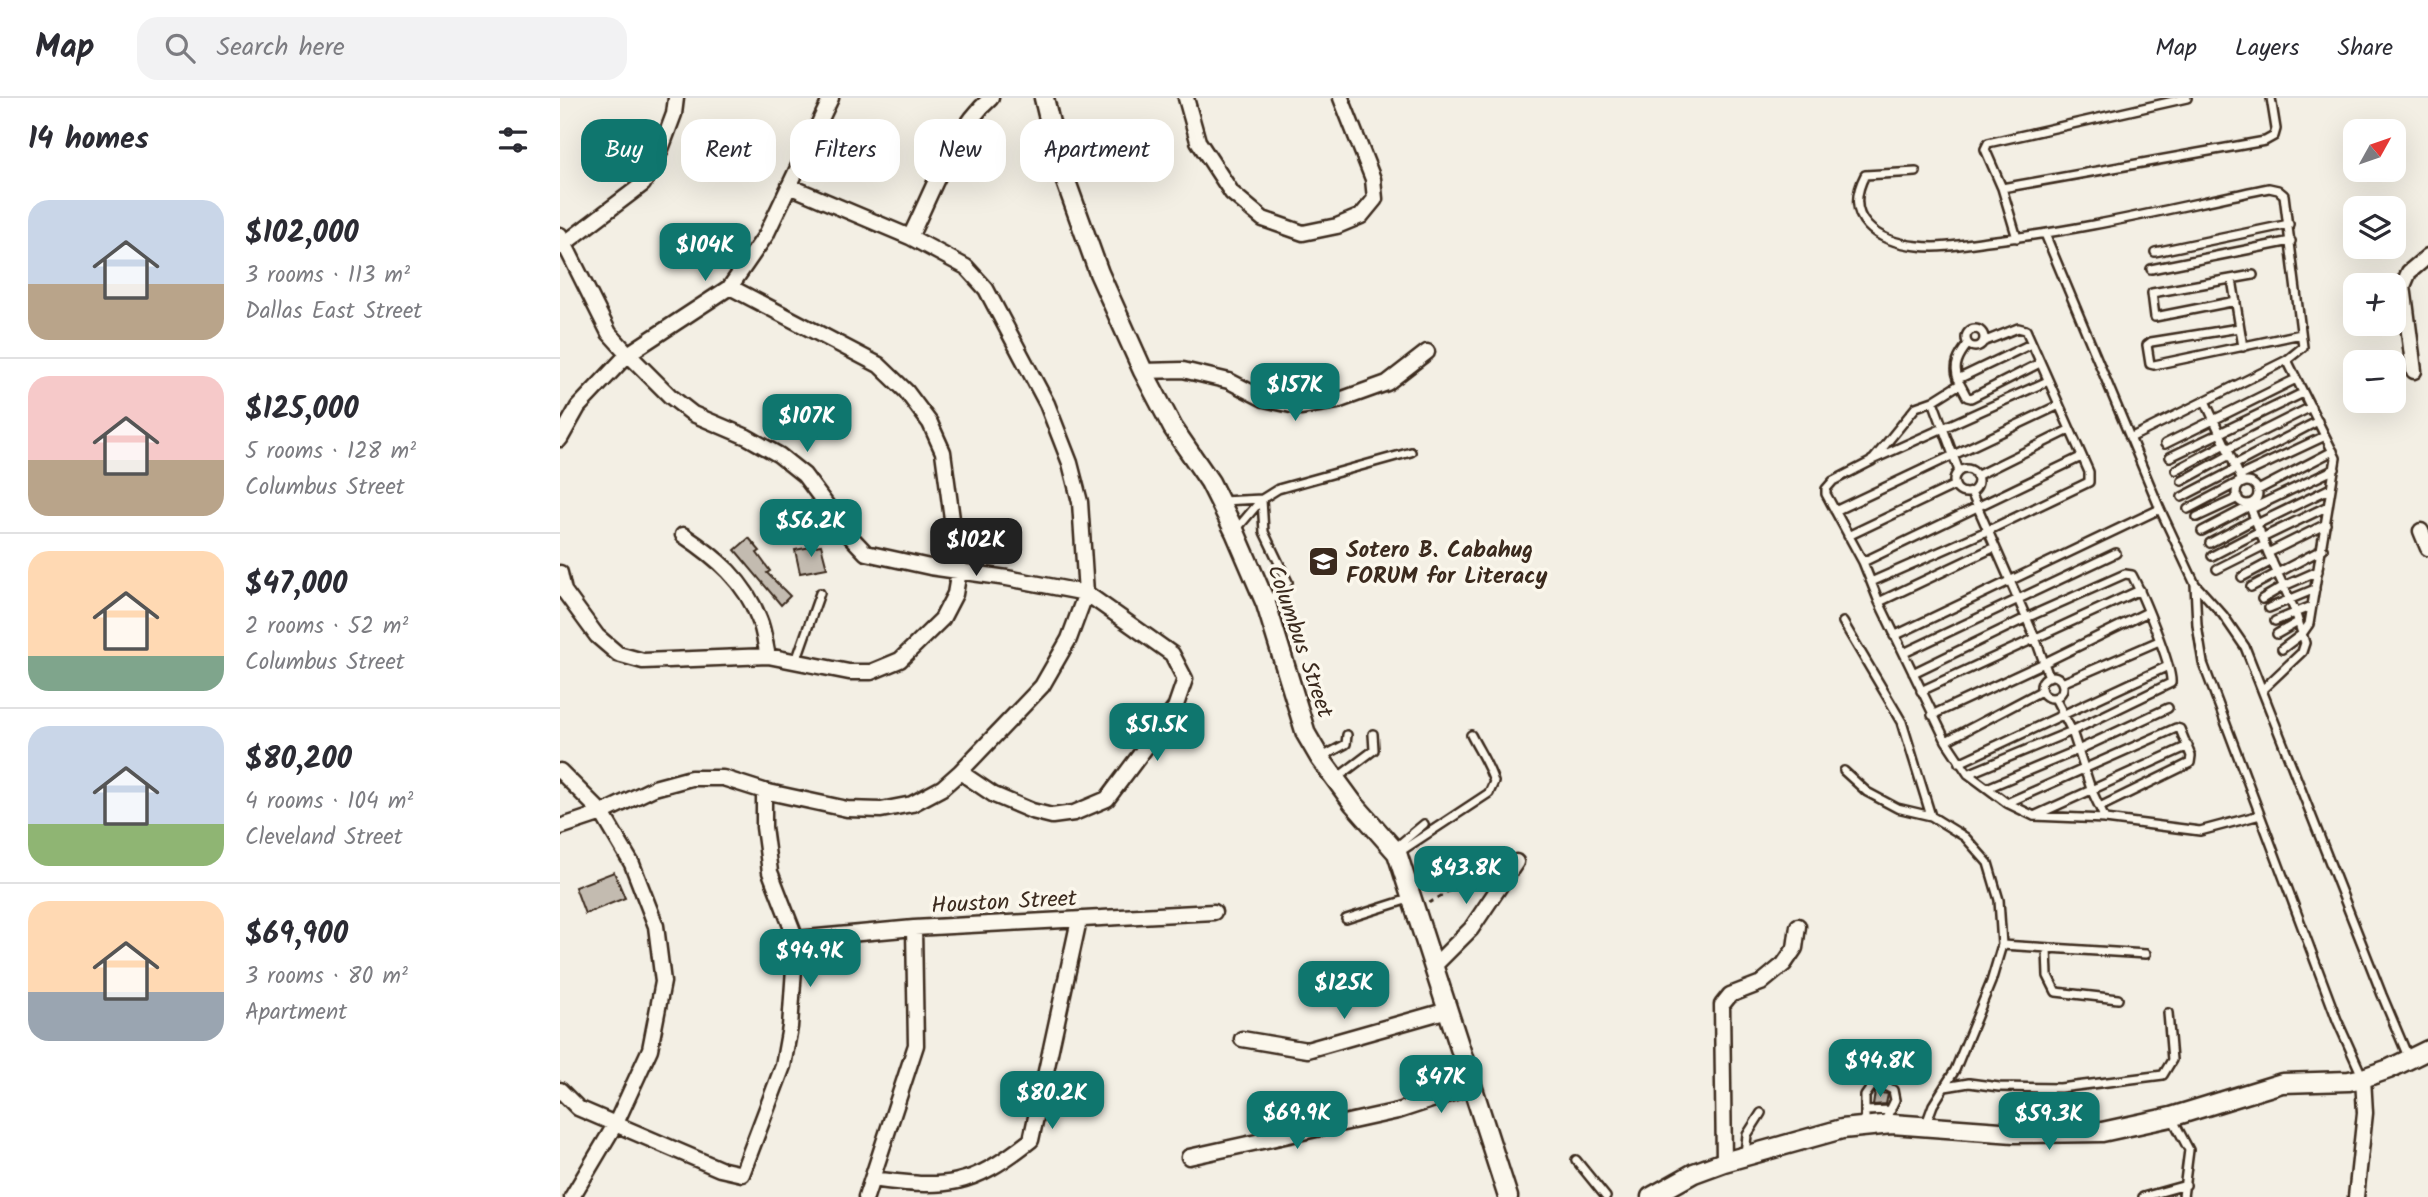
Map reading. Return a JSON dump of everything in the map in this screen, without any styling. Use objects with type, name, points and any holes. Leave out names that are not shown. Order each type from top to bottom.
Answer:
[{"type":"street","points":[[676,98],[674,114],[658,157],[643,184],[561,242],[610,332],[628,354],[670,396],[693,414],[779,454],[804,475],[848,534],[866,553],[930,567],[1086,593],[1172,654],[1185,679],[1175,708],[1107,799],[1074,813],[1052,816],[1032,811],[994,794],[960,772]]},
{"type":"street","points":[[560,439],[578,407],[628,354],[730,287],[766,235],[831,98]]},
{"type":"street","points":[[911,237],[960,135],[975,112],[991,98]]},
{"type":"street","name":"Columbus Street","points":[[1044,98],[1060,165],[1099,273],[1172,428],[1210,482],[1235,532],[1266,604],[1306,734],[1335,780],[1395,851],[1435,965],[1508,1197]]},
{"type":"street","points":[[1186,98],[1198,141],[1232,193],[1263,219],[1303,233],[1337,226],[1362,216],[1375,200],[1373,179],[1340,98]]},
{"type":"street","points":[[560,827],[602,813],[654,788],[691,778],[723,778],[764,791],[847,809],[881,810],[912,804],[942,788],[960,772],[1042,686],[1069,639],[1086,593],[1080,502],[1070,463],[1047,404],[986,289],[966,267],[911,237],[789,186]]},
{"type":"street","points":[[2414,371],[2403,286],[2409,272],[2428,256]]},
{"type":"street","points":[[560,573],[564,592],[597,636],[618,654],[643,661],[768,656],[849,672],[871,672],[900,660],[942,619],[956,594],[959,571],[943,452],[930,423],[906,391],[879,365],[730,287]]},
{"type":"street","points":[[1143,371],[1183,370],[1229,381],[1264,399],[1300,407],[1338,401],[1387,383],[1427,352]]},
{"type":"street","points":[[2421,531],[2428,548]]},
{"type":"street","points":[[683,535],[715,556],[737,580],[759,619],[768,656]]},
{"type":"street","points":[[560,771],[602,813],[632,864],[656,926],[663,982],[650,1049],[616,1123],[572,1197]]},
{"type":"street","points":[[560,1090],[578,1108],[720,1169],[742,1174],[783,1066],[790,1027],[796,939],[770,872],[764,828],[764,791]]},
{"type":"street","points":[[1435,965],[1471,929],[1516,862]]},
{"type":"street","name":"Houston Street","points":[[796,939],[914,928],[1214,912]]},
{"type":"street","points":[[872,1179],[925,1186],[968,1181],[1005,1161],[1031,1140],[1079,920]]},
{"type":"street","points":[[1724,1162],[1722,1005],[1730,995],[1761,984],[1784,964],[1795,948],[1798,926]]},
{"type":"street","points":[[866,1197],[916,1045],[914,928]]},
{"type":"street","points":[[1242,1039],[1307,1050],[1448,1010]]},
{"type":"street","points":[[1651,1197],[1694,1173],[1724,1162],[1876,1118],[1926,1127],[2014,1133],[2102,1132],[2171,1117],[2282,1083],[2349,1082],[2363,1079],[2428,1050]]},
{"type":"street","points":[[2356,1197],[2365,1113],[2363,1079]]},
{"type":"street","points":[[1189,1157],[1398,1111],[1474,1086]]},
{"type":"lane","points":[[2017,238],[2002,188],[1985,149],[1988,143],[2188,98]]},
{"type":"lane","points":[[2002,188],[2265,141],[2274,136],[2276,129],[2271,98]]},
{"type":"lane","points":[[1916,172],[1865,175],[1856,192],[1859,214],[1875,233],[1919,247],[2045,234],[2269,188],[2284,195],[2303,347],[2287,360],[2130,438]]},
{"type":"lane","points":[[2155,253],[2289,224]]},
{"type":"lane","points":[[2045,234],[2160,509],[2195,584],[2245,647],[2410,1060]]},
{"type":"lane","points":[[2151,269],[2291,241]]},
{"type":"lane","points":[[2236,301],[2155,317],[2152,293],[2253,275]]},
{"type":"lane","points":[[2232,279],[2243,347]]},
{"type":"lane","points":[[1871,582],[2089,482],[2089,472],[2026,330],[2018,328],[1976,347],[1968,344]]},
{"type":"lane","points":[[2239,328],[2151,342],[2147,345],[2148,360],[2154,365],[2301,334]]},
{"type":"lane","points":[[1968,344],[1967,333],[1974,329],[1982,333],[1983,342]]},
{"type":"lane","points":[[1968,344],[1961,353],[1955,373],[1967,397],[1971,398],[2040,363]]},
{"type":"lane","points":[[1871,461],[1916,407],[1933,401],[1959,381],[2031,344]]},
{"type":"lane","points":[[2282,649],[2302,634],[2309,624],[2336,458],[2287,360]]},
{"type":"lane","points":[[2165,444],[2296,379]]},
{"type":"lane","points":[[2048,381],[1871,461],[1833,481],[1826,489],[1863,562],[1878,602],[1932,715],[1945,741],[1968,774],[2007,803],[2034,816],[2105,819],[2200,831],[2260,815]]},
{"type":"lane","points":[[2170,457],[2303,393]]},
{"type":"lane","points":[[1933,401],[1955,454],[1959,471],[1954,478],[1955,485],[1960,492],[1971,492]]},
{"type":"lane","points":[[2205,401],[2239,475],[2258,489],[2258,497],[2250,506]]},
{"type":"lane","points":[[1835,511],[2059,405]]},
{"type":"lane","points":[[2176,470],[2227,449],[2311,407]]},
{"type":"lane","points":[[2188,509],[2318,421]]},
{"type":"lane","points":[[1976,475],[2069,430]]},
{"type":"lane","points":[[2182,497],[2239,475],[2325,436]]},
{"type":"lane","points":[[2182,481],[2227,449]]},
{"type":"lane","points":[[2258,489],[2333,451]]},
{"type":"lane","points":[[1235,532],[1262,499],[1278,489],[1412,452]]},
{"type":"lane","points":[[1863,562],[2081,457]]},
{"type":"lane","points":[[2202,531],[2250,506],[2334,469]]},
{"type":"lane","points":[[1959,471],[1970,470],[1976,475]]},
{"type":"lane","points":[[1971,492],[1976,486],[1976,475]]},
{"type":"lane","points":[[2239,475],[2236,491],[2238,498],[2250,506],[2295,611],[2305,643],[2302,652],[2263,689]]},
{"type":"lane","points":[[1848,536],[1955,485]]},
{"type":"lane","points":[[2217,569],[2261,535],[2331,488]]},
{"type":"lane","points":[[1971,492],[2020,600],[2049,677]]},
{"type":"lane","points":[[2197,517],[2238,498]]},
{"type":"lane","points":[[1220,502],[1262,499]]},
{"type":"lane","points":[[1262,499],[1264,532],[1288,582],[1266,604]]},
{"type":"lane","points":[[2212,556],[2328,506]]},
{"type":"lane","points":[[1894,636],[2160,509]]},
{"type":"lane","points":[[2210,542],[2326,524]]},
{"type":"lane","points":[[1878,602],[1995,547]]},
{"type":"lane","points":[[2251,587],[2323,549]]},
{"type":"lane","points":[[1904,653],[2116,552]]},
{"type":"lane","points":[[2242,577],[2272,561]]},
{"type":"lane","points":[[2262,600],[2284,586],[2318,571]]},
{"type":"lane","points":[[1913,673],[2026,618],[2125,574],[2132,575],[2159,641],[2171,683],[2072,731],[1968,774]]},
{"type":"lane","points":[[2195,584],[2197,625],[2203,663],[2337,1020],[2363,1079]]},
{"type":"lane","points":[[2269,608],[2315,589]]},
{"type":"lane","points":[[1921,691],[2140,590]]},
{"type":"lane","points":[[796,662],[820,593]]},
{"type":"lane","points":[[2275,621],[2312,606]]},
{"type":"lane","points":[[1932,715],[2148,612]]},
{"type":"lane","points":[[1843,622],[1902,722],[1931,816]]},
{"type":"lane","points":[[2277,634],[2298,622]]},
{"type":"lane","points":[[2062,683],[2159,641]]},
{"type":"lane","points":[[1959,763],[2168,666]]},
{"type":"lane","points":[[2049,677],[2056,677],[2062,683],[2061,694],[2055,698],[2047,698],[2041,691],[2041,683],[2049,677]]},
{"type":"lane","points":[[1945,741],[2041,691]]},
{"type":"lane","points":[[2055,698],[2072,731],[2091,789],[2105,819]]},
{"type":"lane","points":[[1987,788],[2168,708]]},
{"type":"lane","points":[[2007,803],[2176,728],[2180,729],[2191,756],[2190,763],[2100,807]]},
{"type":"lane","points":[[1335,780],[1374,750],[1373,734]]},
{"type":"lane","points":[[1320,758],[1346,744],[1347,735]]},
{"type":"lane","points":[[1395,851],[1489,793],[1494,782],[1490,767],[1480,755],[1471,735]]},
{"type":"lane","points":[[2034,816],[2188,746]]},
{"type":"lane","points":[[1843,771],[1867,792],[1897,808],[1931,816],[1965,837],[1988,863],[1999,900],[2002,945],[1969,1038],[1955,1070],[1933,1105],[1926,1127]]},
{"type":"lane","points":[[1395,851],[1424,824]]},
{"type":"lane","points":[[1346,919],[1415,904]]},
{"type":"lane","points":[[2002,945],[2146,954]]},
{"type":"lane","points":[[2048,949],[2048,976],[2056,992],[2118,999]]},
{"type":"lane","points":[[1945,1087],[1969,1083],[1999,1087],[2060,1088],[2163,1075],[2172,1060],[2168,1013]]},
{"type":"lane","points":[[1745,1156],[1747,1135],[1761,1113]]},
{"type":"lane","points":[[2171,1117],[2189,1150],[2183,1197]]},
{"type":"lane","points":[[1576,1160],[1606,1197]]},
{"type":"lane","points":[[2143,1197],[2186,1185]]},
{"type":"path","points":[[1415,904],[1454,888]]},
{"type":"building","points":[[749,538],[760,551],[757,553],[770,571],[767,573],[790,596],[781,605],[735,550]]},
{"type":"building","points":[[821,545],[827,568],[800,573],[795,550]]},
{"type":"building","points":[[614,872],[625,898],[585,914],[575,887]]},
{"type":"building","points":[[1875,1092],[1888,1094],[1886,1104],[1873,1105]]},
{"type":"place","name":"Sotero B. Cabahug FORUM for Literacy","points":[[1323,562]]}]
